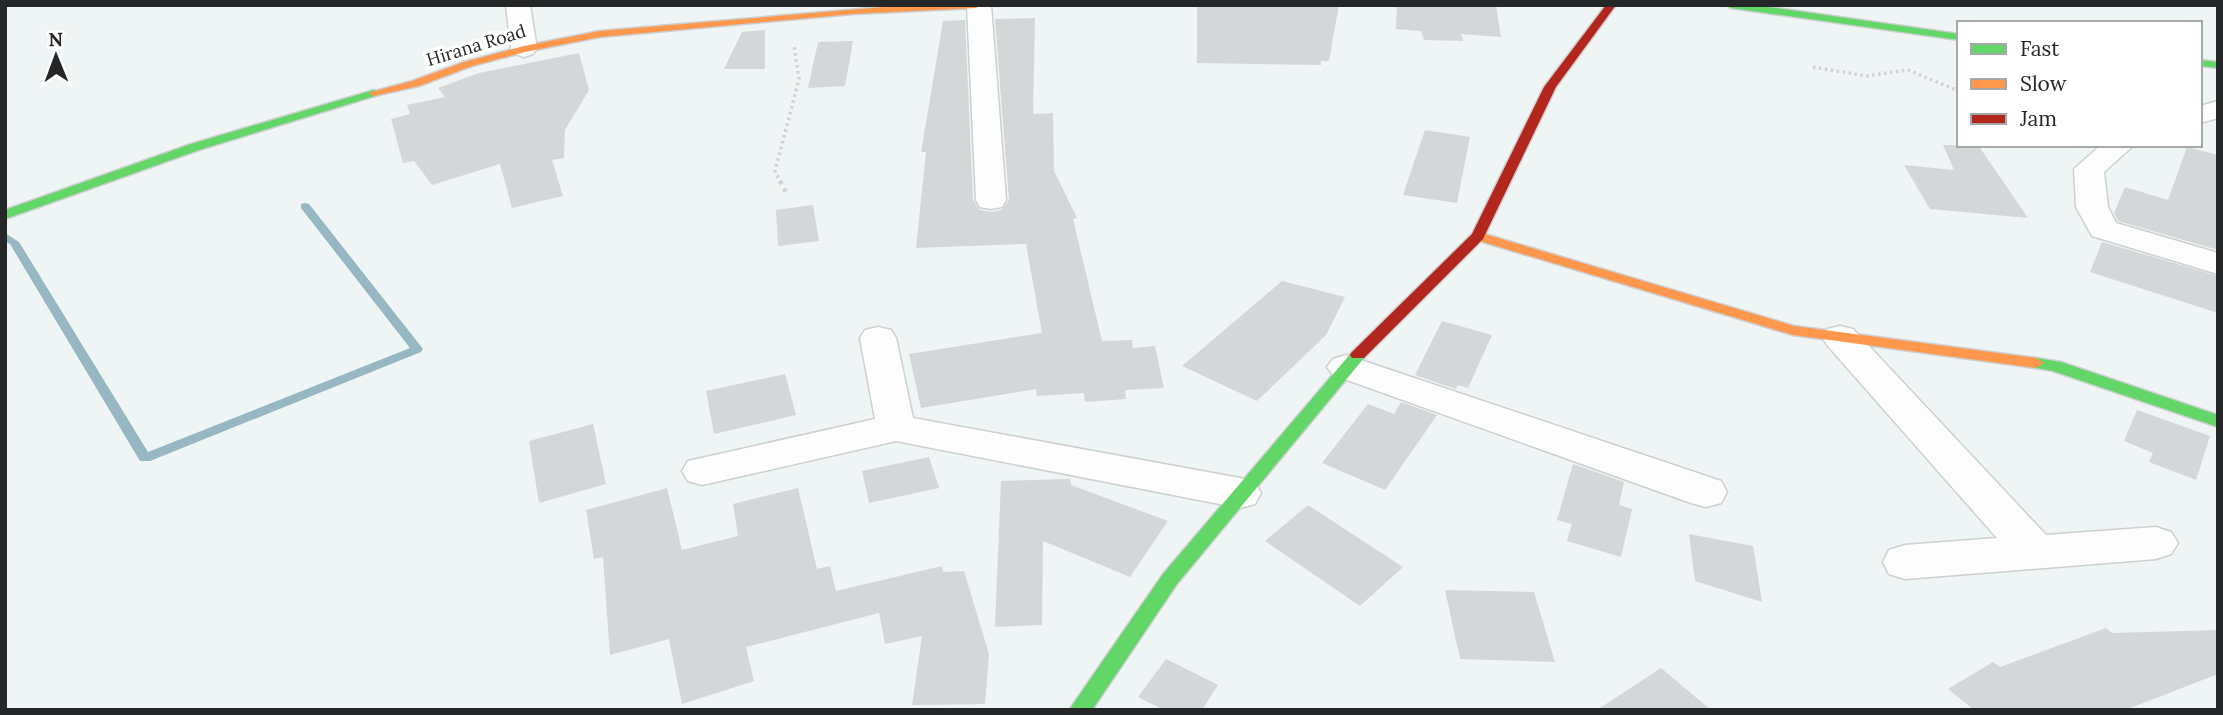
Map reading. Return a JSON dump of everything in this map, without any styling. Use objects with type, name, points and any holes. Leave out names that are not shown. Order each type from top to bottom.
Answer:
[{"type":"street","points":[[518,5],[524,49]]},
{"type":"street","points":[[978,5],[991,200]]},
{"type":"street","name":"Hirana Road","points":[[5,215],[195,147],[351,98],[415,85],[468,64],[524,49],[600,34],[789,17],[978,5]]},
{"type":"street","points":[[1080,710],[1170,579],[1346,367],[1478,236],[1550,87],[1611,5]]},
{"type":"street","points":[[1731,5],[1957,37]]},
{"type":"street","points":[[2117,147],[2089,169],[2092,207],[2103,229],[2218,264]]},
{"type":"street","points":[[1478,236],[1793,331],[2055,366],[2218,421]]},
{"type":"street","points":[[1840,337],[2036,553]]},
{"type":"street","points":[[878,338],[896,428]]},
{"type":"street","points":[[1346,367],[1706,492]]},
{"type":"street","points":[[702,471],[896,428],[1240,494]]},
{"type":"street","points":[[1905,562],[2156,543]]},
{"type":"path","points":[[788,196],[775,171],[799,79],[789,17]]},
{"type":"path","points":[[1813,67],[1866,76],[1908,70],[1957,90]]},
{"type":"building","points":[[1197,5],[1339,5],[1329,61],[1321,61],[1321,65],[1197,63]]},
{"type":"building","points":[[1397,5],[1496,5],[1501,37],[1461,34],[1463,41],[1424,40],[1421,31],[1396,29]]},
{"type":"building","points":[[1035,18],[1033,114],[1053,113],[1054,171],[1077,218],[1073,219],[1102,341],[1132,340],[1133,348],[1155,346],[1164,388],[1125,390],[1126,399],[1085,402],[1084,393],[1037,396],[1036,389],[921,408],[909,354],[1042,333],[1026,244],[916,248],[926,152],[921,152],[943,21],[965,20],[973,200],[980,210],[991,212],[1002,210],[1009,200],[995,19]]},
{"type":"building","points":[[765,30],[765,69],[724,69],[742,32]]},
{"type":"building","points":[[853,41],[845,86],[808,88],[818,42]]},
{"type":"building","points":[[579,53],[589,90],[565,130],[564,158],[552,160],[563,196],[512,208],[500,164],[432,185],[414,161],[403,163],[391,119],[410,114],[407,105],[445,97],[438,88],[479,73]]},
{"type":"building","points":[[1425,130],[1470,137],[1457,203],[1403,195]]},
{"type":"building","points":[[1943,145],[1979,147],[2028,218],[1930,209],[1904,165],[1954,170]]},
{"type":"building","points":[[2187,147],[2218,155],[2218,250],[2118,221],[2114,213],[2125,187],[2168,200]]},
{"type":"building","points":[[813,205],[819,241],[778,246],[776,210]]},
{"type":"building","points":[[2102,242],[2218,276],[2218,313],[2090,272]]},
{"type":"building","points":[[1282,281],[1345,297],[1326,335],[1257,401],[1182,366]]},
{"type":"building","points":[[1442,321],[1492,335],[1468,388],[1458,385],[1456,389],[1415,375]]},
{"type":"building","points":[[785,374],[796,415],[714,434],[706,391]]},
{"type":"building","points":[[1401,402],[1437,415],[1385,490],[1322,463],[1368,404],[1394,414]]},
{"type":"building","points":[[2137,410],[2210,436],[2196,480],[2149,462],[2153,453],[2124,441]]},
{"type":"building","points":[[593,424],[606,484],[539,503],[529,441]]},
{"type":"building","points":[[929,457],[939,488],[869,503],[862,471]]},
{"type":"building","points":[[1573,464],[1624,482],[1619,505],[1632,509],[1621,557],[1567,541],[1572,524],[1557,520]]},
{"type":"building","points":[[1070,479],[1071,485],[1168,521],[1130,577],[1043,541],[1042,625],[995,627],[1001,481]]},
{"type":"building","points":[[667,488],[682,550],[738,536],[733,504],[798,488],[817,569],[830,566],[836,591],[942,566],[943,572],[964,571],[989,654],[985,704],[912,705],[922,636],[885,644],[879,613],[746,647],[754,681],[682,704],[669,639],[610,655],[603,557],[594,559],[586,510]]},
{"type":"building","points":[[1308,505],[1403,567],[1360,606],[1265,541]]},
{"type":"building","points":[[1689,534],[1753,546],[1762,602],[1695,581]]},
{"type":"building","points":[[1445,590],[1534,592],[1555,662],[1460,659]]},
{"type":"building","points":[[2106,628],[2112,633],[2218,630],[2218,674],[2125,710],[1974,710],[1948,689],[1993,662],[2000,667]]},
{"type":"building","points":[[1166,659],[1218,685],[1202,710],[1164,710],[1138,697]]},
{"type":"building","points":[[1661,668],[1711,710],[1597,710]]},
{"type":"waterway","points":[[5,236],[14,242],[145,458],[417,349],[305,206]]},
{"type":"traffic: fast","points":[[1731,5],[1957,37]]},
{"type":"traffic: fast","points":[[2202,63],[2218,65]]},
{"type":"traffic: fast","points":[[5,215],[195,147],[374,93]]},
{"type":"traffic: fast","points":[[1080,710],[1170,579],[1358,355]]},
{"type":"traffic: fast","points":[[2036,363],[2055,366],[2218,421]]},
{"type":"traffic: slow","points":[[374,93],[415,84],[468,64],[524,49],[600,34],[853,11],[976,5]]},
{"type":"traffic: slow","points":[[1478,236],[1793,330],[2036,363]]},
{"type":"traffic: jam","points":[[1358,355],[1478,236],[1550,87],[1611,5]]}]
